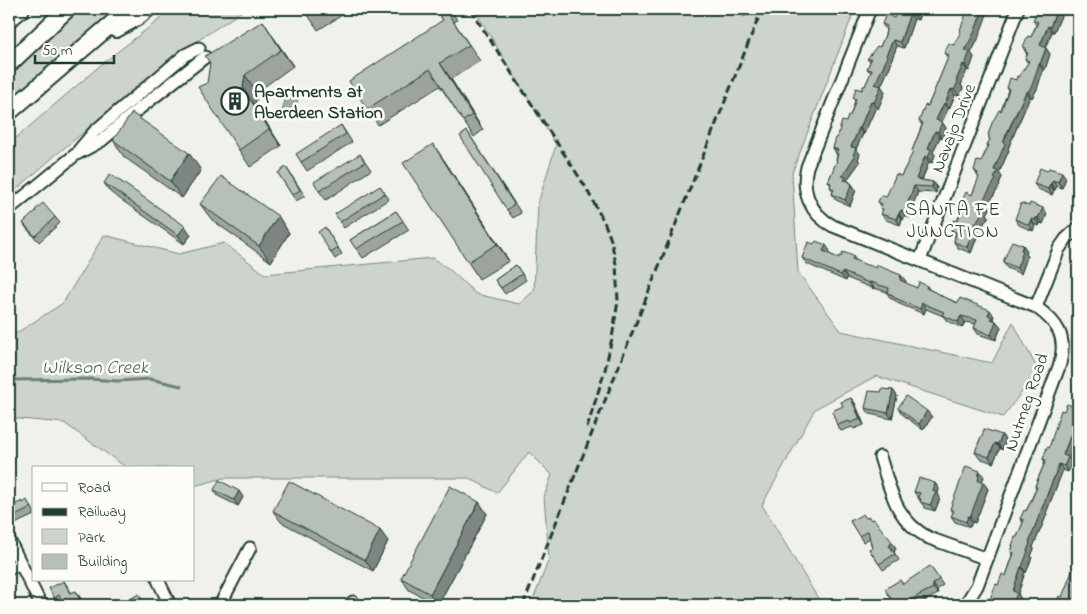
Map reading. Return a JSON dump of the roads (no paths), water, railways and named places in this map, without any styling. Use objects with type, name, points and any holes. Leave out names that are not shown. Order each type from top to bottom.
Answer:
[{"type":"highway","points":[[9,19],[21,9]]},
{"type":"highway","points":[[9,64],[67,9]]},
{"type":"highway","points":[[9,112],[129,9]]},
{"type":"highway","points":[[83,48],[137,17],[147,9]]},
{"type":"street","name":"Nutmeg Road","points":[[870,9],[807,167],[805,186],[807,197],[812,207],[828,223],[1036,307],[1050,317],[1056,325],[1063,344],[1060,364],[977,586],[965,605]]},
{"type":"street","name":"Navajo Drive","points":[[920,260],[1018,9]]},
{"type":"street","points":[[9,209],[75,156],[95,131],[140,101],[185,55],[202,52]]},
{"type":"street","points":[[1036,307],[1059,249],[1066,239],[1078,228]]},
{"type":"street","points":[[880,457],[899,510],[909,524],[929,538],[987,559]]},
{"type":"street","points":[[9,540],[41,605]]},
{"type":"street","points":[[220,605],[250,548]]},
{"type":"street","points":[[9,569],[20,563]]},
{"type":"street","points":[[159,582],[170,605]]},
{"type":"waterway","name":"Wilkson Creek","points":[[9,380],[90,379],[117,381],[150,379],[181,386]]},
{"type":"railway","points":[[470,9],[585,186],[605,224],[611,240],[616,264],[618,301],[605,370],[587,428]]},
{"type":"railway","points":[[523,605],[762,9]]},
{"type":"place","name":"Apartments at Aberdeen Station","points":[[235,101]]},
{"type":"district","name":"SANTA FE JUNCTION","points":[[953,219]]}]
